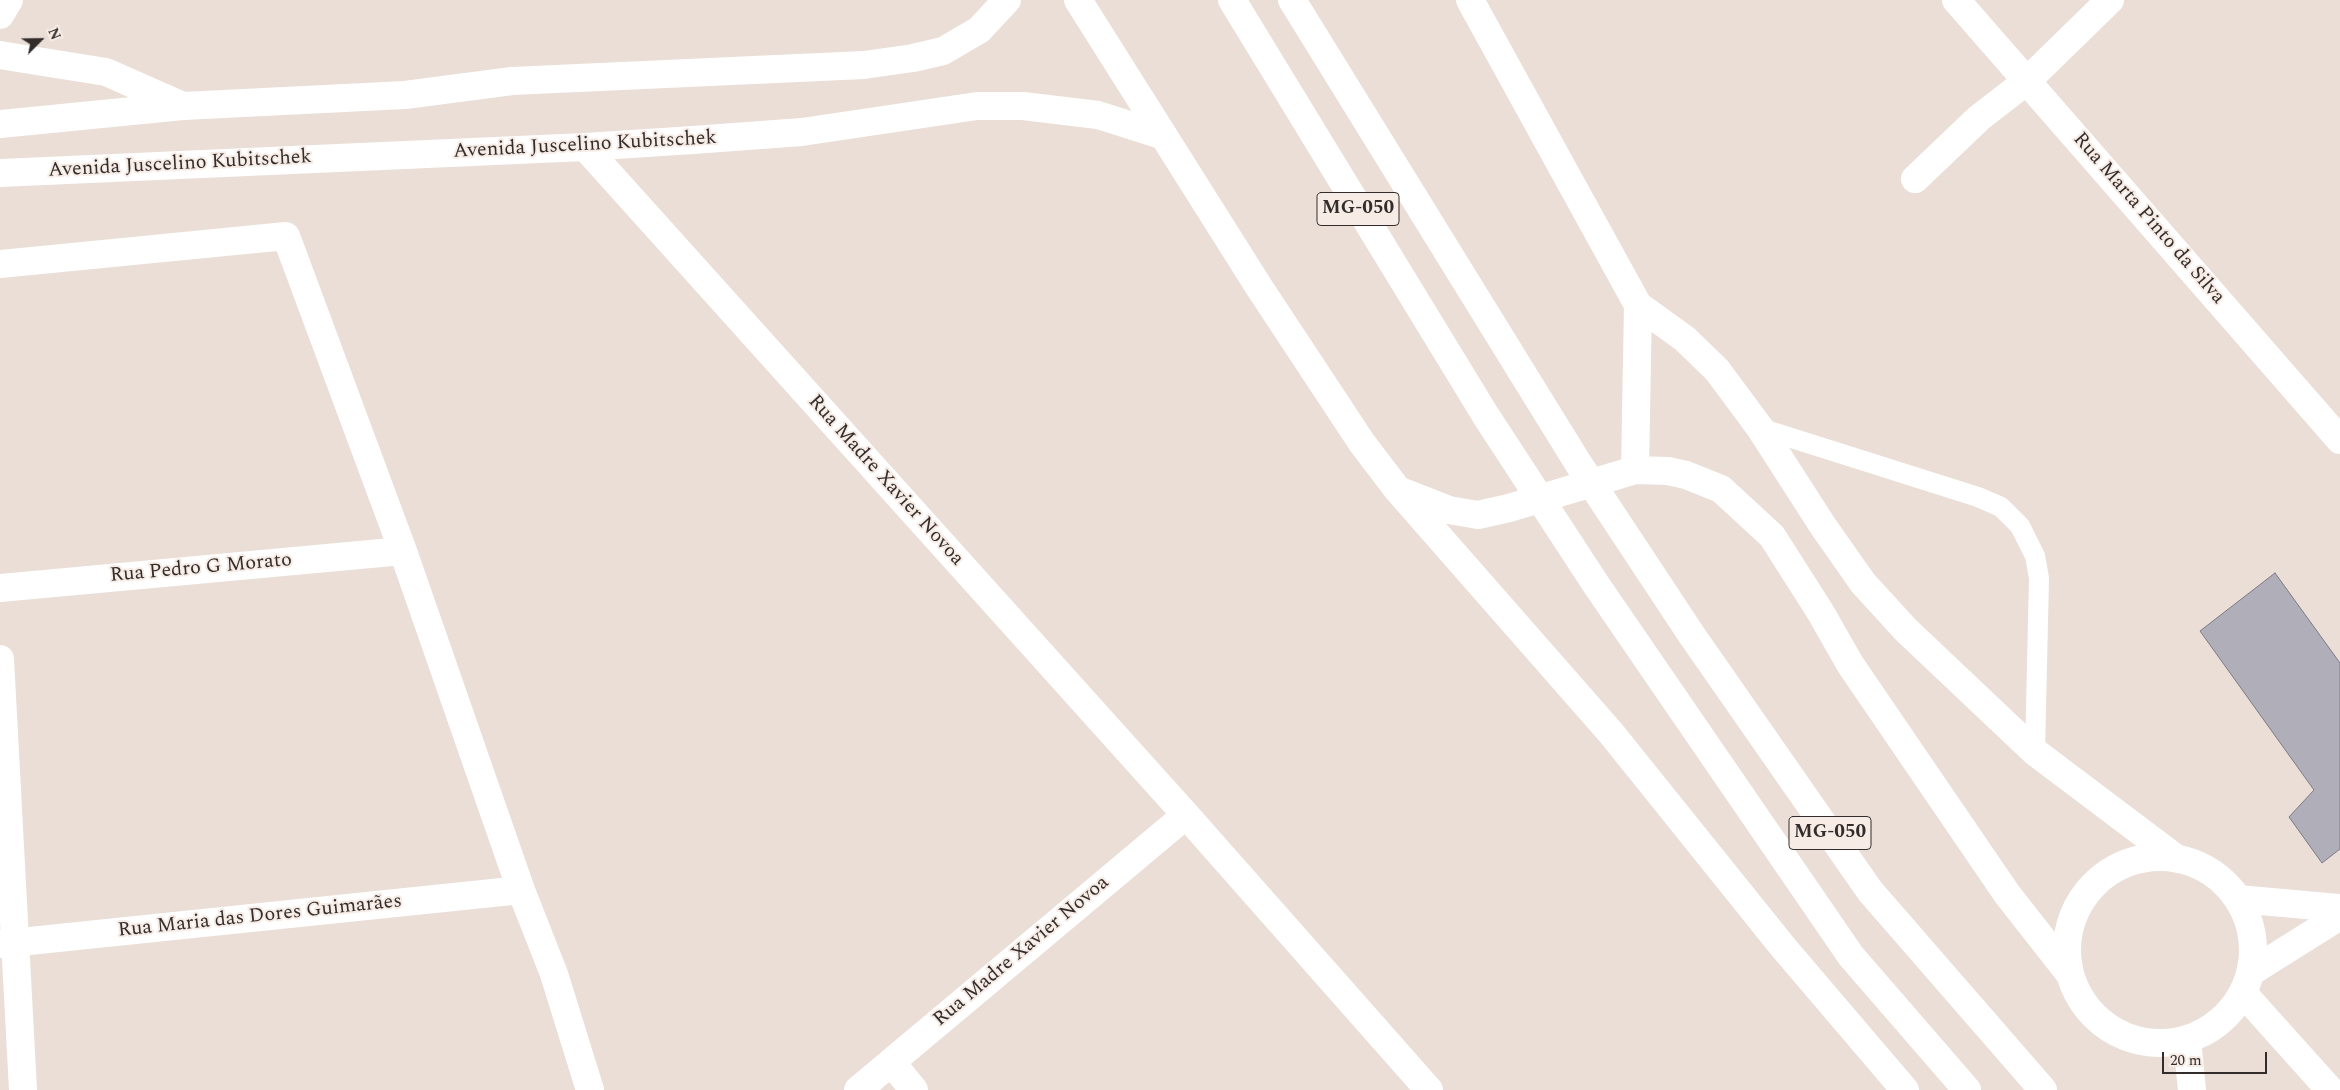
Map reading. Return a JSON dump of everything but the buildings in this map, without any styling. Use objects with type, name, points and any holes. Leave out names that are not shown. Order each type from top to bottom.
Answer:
[{"type":"main road","points":[[0,15],[9,0]]},
{"type":"main road","points":[[0,124],[183,106],[405,95],[512,81],[864,65],[913,58],[943,51],[979,30],[1007,0]]},
{"type":"main road","points":[[1078,0],[1264,295],[1362,443],[1396,489],[1611,733],[1783,947],[1905,1090]]},
{"type":"main road","name":"MG-050","points":[[1232,0],[1486,416],[1597,586],[1851,956],[1967,1090]]},
{"type":"main road","name":"MG-050","points":[[1292,0],[1578,463],[1691,634],[1870,891],[2043,1090]]},
{"type":"main road","points":[[1470,0],[1638,305],[1685,339],[1717,370],[1760,428],[1863,582],[1906,630],[2035,752],[2177,858]]},
{"type":"main road","name":"Rua Marta Pinto da Silva","points":[[1956,0],[2028,80],[2340,440]]},
{"type":"main road","points":[[1915,179],[1979,118],[2028,80],[2110,0]]},
{"type":"main road","points":[[0,55],[106,72],[183,106]]},
{"type":"main road","name":"Avenida Juscelino Kubitschek","points":[[0,173],[585,147],[802,132],[977,106],[1065,110],[1098,115],[1164,136]]},
{"type":"main road","name":"Rua Madre Xavier Novoa","points":[[585,147],[1186,814],[1429,1090]]},
{"type":"main road","points":[[0,264],[286,236],[403,551],[520,890],[554,974],[590,1090]]},
{"type":"main road","points":[[1635,470],[1638,305]]},
{"type":"main road","points":[[1396,489],[1449,510],[1478,515],[1509,508],[1635,470],[1668,471],[1686,474],[1721,489],[1772,536],[1861,681],[2007,894],[2069,973],[2077,993],[2089,1011],[2104,1025],[2124,1036],[2144,1043],[2166,1044],[2187,1040],[2204,1033],[2220,1022],[2233,1009],[2247,983],[2253,944],[2248,920],[2238,899],[2226,884],[2211,872],[2177,858],[2154,857],[2131,861],[2110,871],[2092,886],[2078,905],[2070,926],[2067,949],[2069,973]]},
{"type":"main road","name":"Rua Pedro G Morato","points":[[0,588],[403,551]]},
{"type":"main road","points":[[0,659],[7,943],[24,1090]]},
{"type":"main road","name":"Rua Madre Xavier Novoa","points":[[858,1090],[1186,814]]},
{"type":"main road","name":"Rua Maria das Dores Guimarães","points":[[7,943],[520,890]]},
{"type":"main road","points":[[2238,899],[2340,908]]},
{"type":"main road","points":[[2247,983],[2340,916]]},
{"type":"main road","points":[[2247,983],[2330,1090]]},
{"type":"main road","points":[[2187,1040],[2192,1090]]},
{"type":"main road","points":[[891,1062],[914,1090]]},
{"type":"lane","points":[[1760,428],[1978,497],[2001,506],[2020,526],[2036,556],[2039,578],[2035,752]]}]
